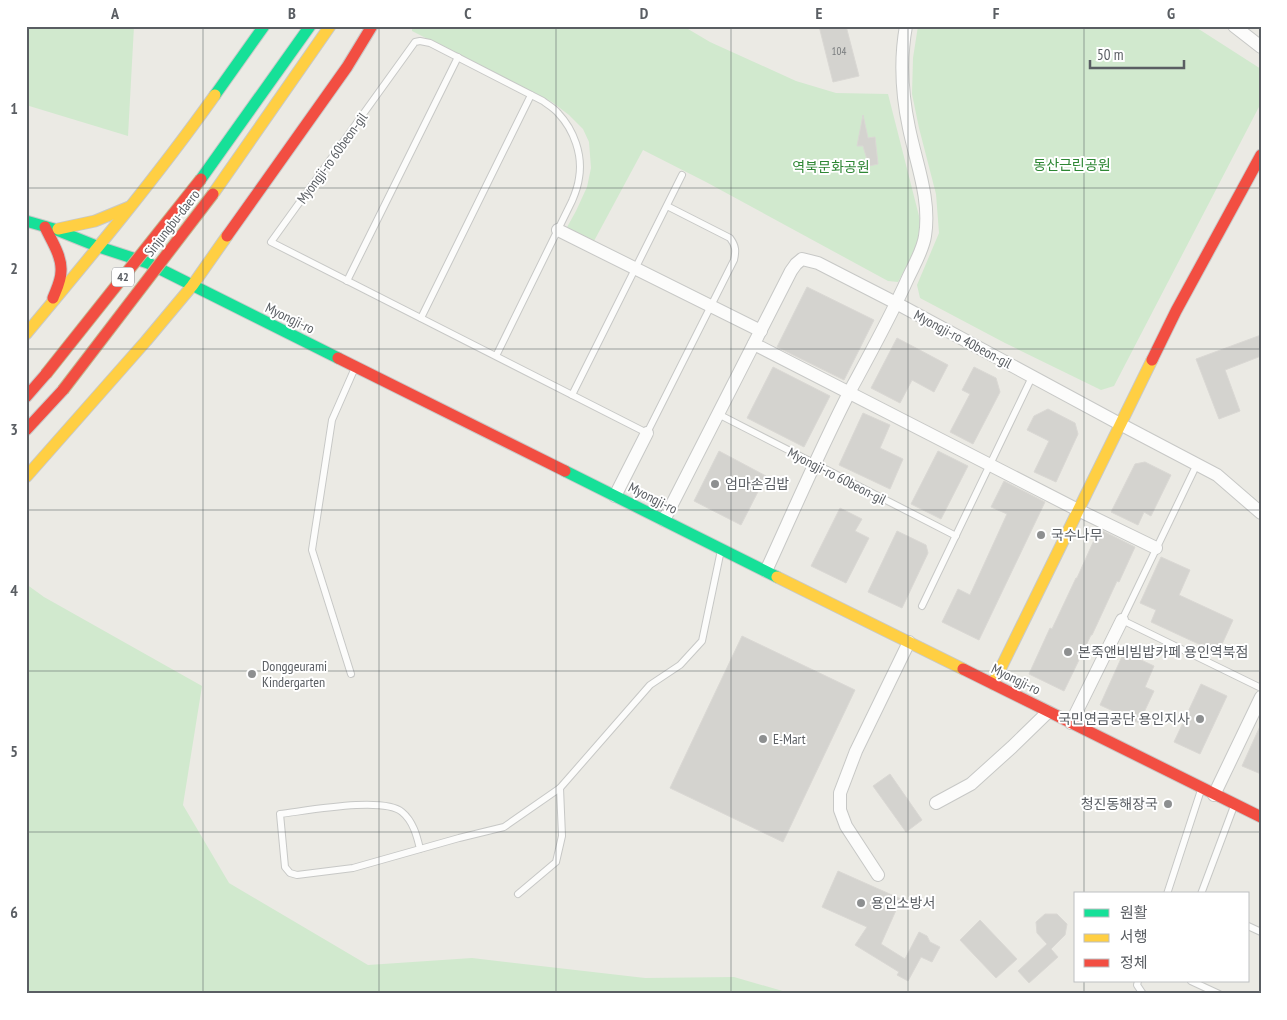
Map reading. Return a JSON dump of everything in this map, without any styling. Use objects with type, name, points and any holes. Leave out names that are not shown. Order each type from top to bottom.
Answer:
[{"type":"main road","points":[[26,334],[99,247],[182,142],[264,26]]},
{"type":"main road","name":"Sinjungbu-daero","points":[[26,397],[200,179],[310,26]]},
{"type":"main road","name":"Sinjungbu-daero","points":[[26,430],[63,390],[214,194],[330,26]]},
{"type":"main road","points":[[26,477],[192,286],[347,67],[372,26]]},
{"type":"main road","points":[[992,684],[1176,311],[1261,155]]},
{"type":"main road","points":[[50,305],[59,282],[60,259],[49,228],[89,224],[110,217],[130,207]]},
{"type":"main road","name":"Myongji-ro","points":[[26,221],[148,263],[1234,805],[1261,816]]},
{"type":"street","points":[[766,571],[814,464],[896,303],[925,238],[927,220],[922,180],[909,128],[904,97],[904,40],[906,26]]},
{"type":"street","points":[[1234,26],[1261,47]]},
{"type":"street","points":[[558,230],[761,331],[664,520]]},
{"type":"street","name":"Myongji-ro 40beon-gil","points":[[761,331],[796,264],[802,260],[818,263],[1217,475],[1261,513]]},
{"type":"street","points":[[754,344],[1156,548]]},
{"type":"street","points":[[615,496],[647,433]]},
{"type":"street","points":[[1071,723],[1122,620]]},
{"type":"street","points":[[878,875],[846,826],[840,810],[840,794],[856,751],[909,642]]},
{"type":"street","points":[[1214,795],[1261,697]]},
{"type":"street","points":[[936,803],[970,784],[1048,712]]},
{"type":"lane","name":"Myongji-ro 60beon-gil","points":[[496,356],[572,201],[579,180],[581,163],[576,142],[569,126],[557,112],[543,101],[430,43],[420,40],[415,42],[272,242],[647,433]]},
{"type":"lane","points":[[347,281],[458,57]]},
{"type":"lane","points":[[421,318],[531,95]]},
{"type":"lane","points":[[572,395],[682,175]]},
{"type":"lane","points":[[647,433],[712,306],[736,252],[730,238],[667,206]]},
{"type":"lane","points":[[351,674],[312,550],[332,420],[355,366]]},
{"type":"lane","points":[[922,606],[1032,377]]},
{"type":"lane","name":"Myongji-ro 60beon-gil","points":[[718,414],[956,536]]},
{"type":"lane","points":[[1197,464],[1122,620],[1261,688]]},
{"type":"lane","points":[[420,850],[412,824],[403,812],[392,806],[363,804],[280,814],[285,867],[290,873],[298,875],[353,868],[420,850],[504,827],[560,788],[650,684],[680,666],[702,641],[721,549]]},
{"type":"lane","points":[[518,894],[556,862],[562,836],[560,788]]},
{"type":"lane","points":[[1168,892],[1202,788]]},
{"type":"lane","points":[[1202,892],[1234,805]]},
{"type":"lane","points":[[1138,982],[1137,985],[1143,994]]},
{"type":"lane","points":[[1193,982],[1219,994]]},
{"type":"green space","points":[[26,26],[134,26],[128,136],[26,105]]},
{"type":"green space","name":"역북문화공원","points":[[412,26],[683,26],[710,42],[796,81],[836,93],[888,94],[920,220],[918,241],[909,262],[898,282],[888,281],[643,150],[594,241],[566,229],[587,187],[591,168],[589,142],[583,129],[552,102],[412,31]]},
{"type":"green space","name":"동산근린공원","points":[[918,26],[1194,26],[1261,69],[1261,103],[1114,386],[1101,390],[1005,343],[920,298],[917,285],[939,233],[936,194],[912,94],[913,58]]},
{"type":"green space","points":[[26,584],[44,597],[202,686],[183,805],[229,883],[368,965],[472,958],[645,978],[734,977],[793,994],[26,994]]},
{"type":"building","points":[[819,26],[846,26],[859,76],[833,82]]},
{"type":"building","points":[[863,115],[868,138],[875,137],[878,164],[869,166],[863,146],[857,146]]},
{"type":"building","points":[[807,287],[874,320],[844,380],[777,347]]},
{"type":"building","points":[[1261,335],[1261,356],[1225,370],[1240,411],[1219,419],[1196,359]]},
{"type":"building","points":[[897,338],[948,365],[934,392],[912,380],[900,403],[871,388]]},
{"type":"building","points":[[773,367],[830,396],[804,447],[747,418]]},
{"type":"building","points":[[974,367],[996,378],[1000,392],[973,444],[950,432],[970,394],[962,390]]},
{"type":"building","points":[[1048,409],[1075,423],[1078,434],[1056,482],[1034,472],[1049,441],[1027,430],[1034,416]]},
{"type":"building","points":[[863,413],[890,425],[880,448],[903,459],[890,489],[839,465]]},
{"type":"building","points":[[719,451],[766,476],[741,525],[694,501]]},
{"type":"building","points":[[938,451],[968,466],[941,519],[911,504]]},
{"type":"building","points":[[1145,462],[1171,475],[1151,516],[1144,512],[1138,525],[1111,512],[1135,464]]},
{"type":"building","points":[[1004,481],[1045,502],[979,640],[942,622],[958,589],[970,595],[1007,514],[991,507]]},
{"type":"building","points":[[840,508],[862,519],[855,531],[869,538],[846,583],[811,566]]},
{"type":"building","points":[[1099,529],[1135,547],[1064,691],[1029,674]]},
{"type":"building","points":[[897,531],[926,545],[928,553],[902,608],[868,592]]},
{"type":"building","points":[[1161,557],[1190,570],[1179,595],[1233,620],[1218,653],[1151,622],[1156,610],[1140,603]]},
{"type":"building","name":"E-Mart","points":[[742,636],[855,690],[783,842],[670,788]]},
{"type":"building","points":[[1124,652],[1154,666],[1145,687],[1154,691],[1139,723],[1100,705]]},
{"type":"building","name":"국민연금공단 용인지사","points":[[1201,684],[1227,696],[1200,754],[1174,742]]},
{"type":"building","points":[[1261,724],[1261,774],[1242,766]]},
{"type":"building","points":[[890,774],[922,820],[906,832],[873,786]]},
{"type":"building","name":"용인소방서","points":[[838,871],[901,899],[881,944],[905,959],[919,932],[927,936],[930,942],[940,947],[932,962],[921,957],[908,981],[897,975],[899,972],[855,945],[867,927],[822,907]]},
{"type":"building","points":[[1045,914],[1057,914],[1067,924],[1065,935],[1051,949],[1058,957],[1029,983],[1018,971],[1047,944],[1037,933],[1036,922]]},
{"type":"building","points":[[980,920],[1017,959],[996,978],[960,940]]},
{"type":"traffic: fast","points":[[215,95],[264,26]]},
{"type":"traffic: fast","points":[[201,179],[310,26]]},
{"type":"traffic: fast","points":[[26,221],[54,229],[99,247],[148,263],[338,358]]},
{"type":"traffic: fast","points":[[565,471],[777,577]]},
{"type":"traffic: slow","points":[[213,194],[330,26]]},
{"type":"traffic: slow","points":[[26,334],[146,187],[215,95]]},
{"type":"traffic: slow","points":[[58,229],[95,221],[129,207]]},
{"type":"traffic: slow","points":[[26,477],[192,286],[227,236]]},
{"type":"traffic: slow","points":[[993,684],[1152,360]]},
{"type":"traffic: slow","points":[[777,577],[963,669]]},
{"type":"traffic: jam","points":[[227,236],[347,67],[372,26]]},
{"type":"traffic: jam","points":[[1152,360],[1176,311],[1261,155]]},
{"type":"traffic: jam","points":[[46,374],[201,179]]},
{"type":"traffic: jam","points":[[63,390],[213,194]]},
{"type":"traffic: jam","points":[[45,227],[56,248],[61,265],[60,278],[53,298]]},
{"type":"traffic: jam","points":[[338,358],[565,471]]},
{"type":"traffic: jam","points":[[26,397],[46,374]]},
{"type":"traffic: jam","points":[[26,430],[63,390]]},
{"type":"traffic: jam","points":[[963,669],[1261,817]]},
{"type":"place","name":"엄마손김밥","points":[[715,484]]},
{"type":"place","name":"국수나무","points":[[1041,535]]},
{"type":"place","name":"본죽앤비빔밥카페 용인역북점","points":[[1068,652]]},
{"type":"place","name":"Donggeurami Kindergarten","points":[[252,674]]},
{"type":"place","name":"국민연금공단 용인지사","points":[[1200,719]]},
{"type":"place","name":"E-Mart","points":[[763,739]]},
{"type":"place","name":"청진동해장국","points":[[1168,804]]},
{"type":"place","name":"용인소방서","points":[[861,903]]}]
